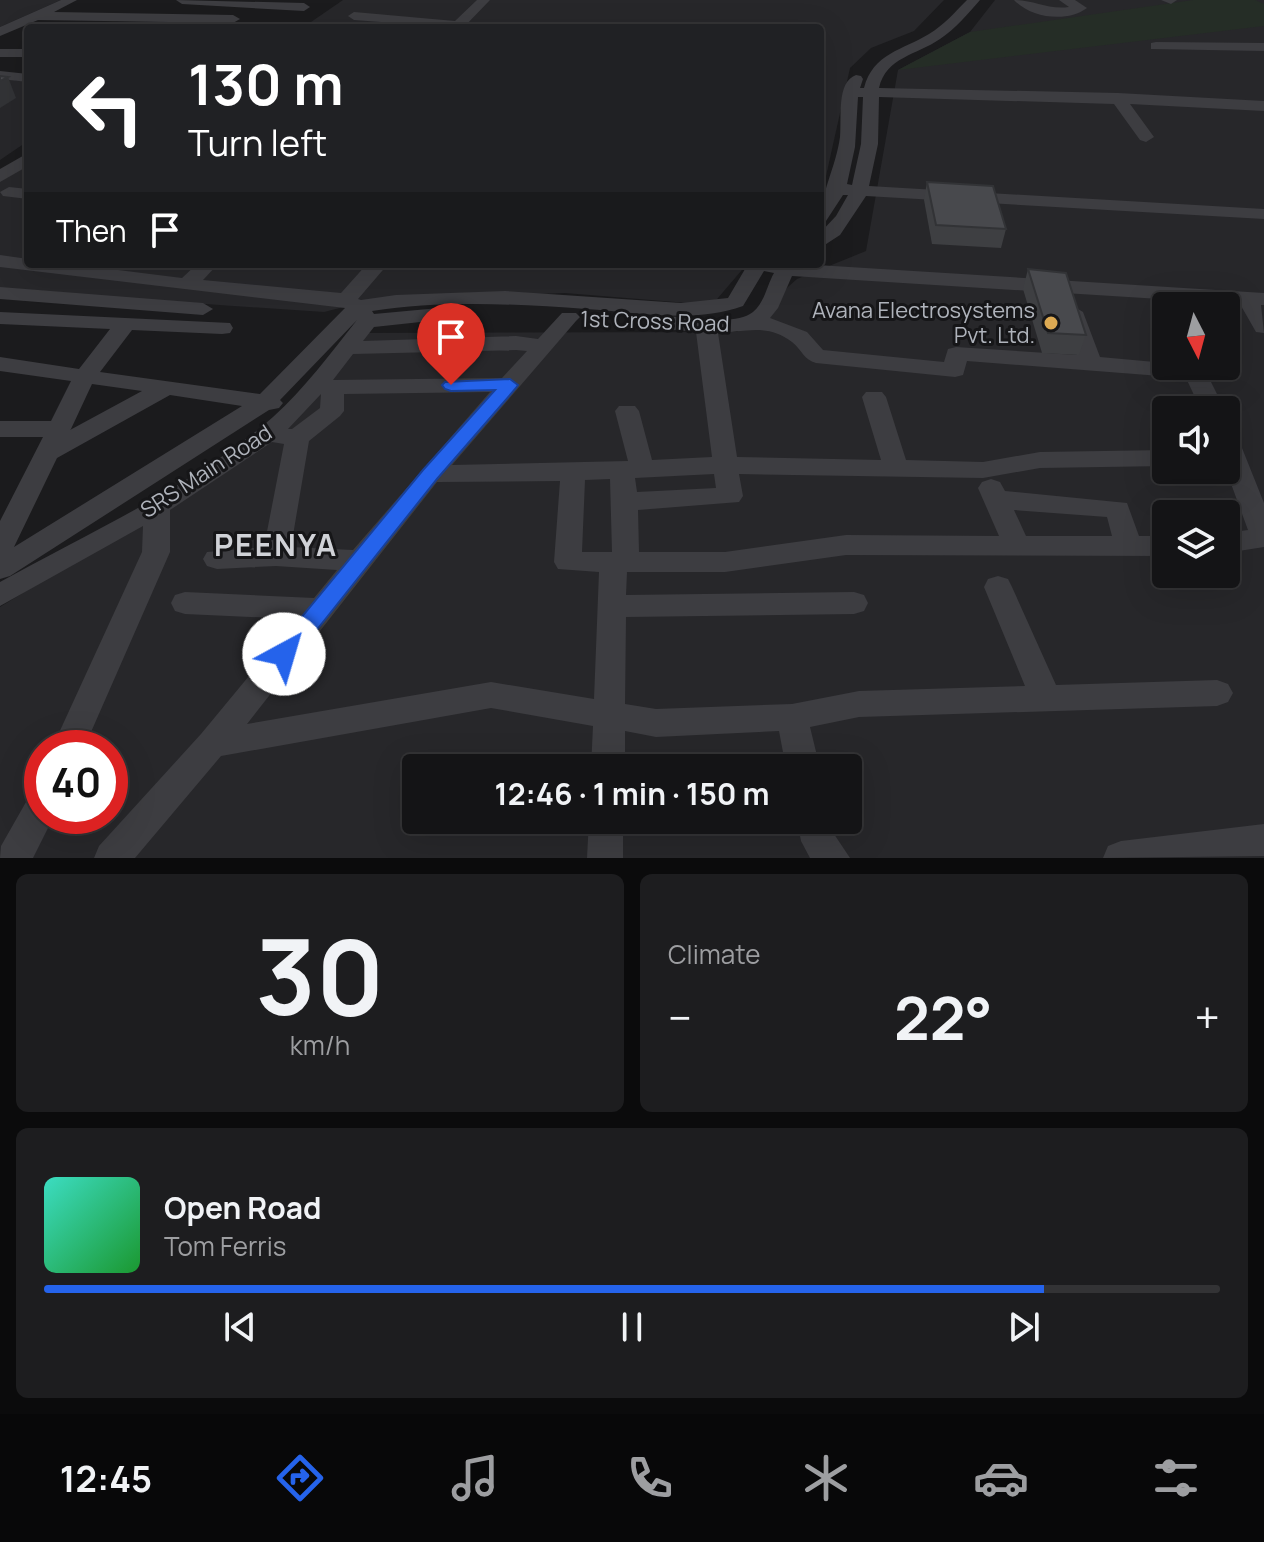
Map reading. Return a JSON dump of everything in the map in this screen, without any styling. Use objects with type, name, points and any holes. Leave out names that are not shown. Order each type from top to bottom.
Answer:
[{"type":"street","points":[[182,0],[304,7]]},
{"type":"street","points":[[460,24],[484,0]]},
{"type":"street","points":[[824,211],[838,189],[849,124],[849,92],[863,64],[875,54],[926,29],[956,0]]},
{"type":"street","points":[[824,238],[848,216],[861,191],[871,128],[870,93],[877,73],[886,62],[936,36],[974,0]]},
{"type":"street","points":[[1020,0],[1043,13],[1081,8],[1065,0]]},
{"type":"street","points":[[0,35],[21,23],[36,16],[66,2],[231,15],[36,16]]},
{"type":"street","points":[[379,24],[399,9]]},
{"type":"street","points":[[354,16],[430,24]]},
{"type":"street","points":[[0,19],[21,23]]},
{"type":"street","points":[[0,35],[24,38]]},
{"type":"street","points":[[1156,46],[1264,44]]},
{"type":"street","points":[[0,53],[24,53]]},
{"type":"street","points":[[0,75],[24,78]]},
{"type":"street","points":[[849,92],[1118,98],[1264,106]]},
{"type":"street","points":[[1118,98],[1146,137]]},
{"type":"street","points":[[7,179],[24,149]]},
{"type":"street","points":[[7,179],[24,162]]},
{"type":"street","points":[[838,189],[1264,214]]},
{"type":"street","points":[[0,261],[24,264]]},
{"type":"street","points":[[55,268],[357,310],[569,317]]},
{"type":"street","points":[[187,285],[204,268]]},
{"type":"street","name":"SRS Main Road","points":[[0,595],[157,506],[268,434],[314,394],[346,348],[357,310],[376,268]]},
{"type":"street","points":[[1,551],[265,402],[357,310],[396,301],[505,297],[681,309],[722,307],[736,302],[756,268]]},
{"type":"street","name":"1st Cross Road","points":[[112,858],[212,744],[430,474],[569,317],[733,326],[755,320],[767,312],[788,268]]},
{"type":"street","points":[[802,268],[1064,287],[1152,300]]},
{"type":"street","points":[[1064,287],[1091,363]]},
{"type":"street","points":[[0,293],[203,309]]},
{"type":"street","points":[[1255,298],[1264,327]]},
{"type":"street","points":[[0,318],[222,328]]},
{"type":"street","points":[[755,320],[799,337],[816,356],[955,370],[956,354],[1152,367]]},
{"type":"street","points":[[1,551],[85,376],[125,325]]},
{"type":"street","points":[[625,502],[730,496],[706,326]]},
{"type":"street","points":[[346,348],[516,343],[543,346]]},
{"type":"street","points":[[0,364],[265,402],[314,394],[510,385]]},
{"type":"street","points":[[47,453],[166,388]]},
{"type":"street","points":[[276,556],[297,438],[332,411],[314,394]]},
{"type":"street","points":[[874,397],[896,468]]},
{"type":"street","points":[[609,754],[612,606],[632,469],[627,411]]},
{"type":"street","points":[[0,429],[59,429]]},
{"type":"street","points":[[268,434],[297,438]]},
{"type":"street","points":[[430,474],[724,465],[983,470],[1040,460],[1152,458]]},
{"type":"street","points":[[983,470],[1016,544]]},
{"type":"street","points":[[573,472],[568,562],[725,562],[846,545],[1152,546]]},
{"type":"street","points":[[1240,478],[1264,537],[1240,541]]},
{"type":"street","points":[[995,499],[1118,509],[1128,545]]},
{"type":"street","points":[[76,730],[156,552],[157,506]]},
{"type":"street","points":[[217,559],[276,556],[360,561]]},
{"type":"street","points":[[998,587],[1046,698]]},
{"type":"street","points":[[185,603],[321,609]]},
{"type":"street","points":[[612,606],[854,603]]},
{"type":"street","points":[[212,744],[491,695],[656,723],[792,717],[859,704],[1217,693]]},
{"type":"street","points":[[792,717],[800,754]]},
{"type":"street","points":[[14,858],[27,834]]},
{"type":"street","points":[[605,858],[606,834]]},
{"type":"street","points":[[817,834],[818,841],[832,858]]},
{"type":"street","points":[[1121,858],[1264,840]]},
{"type":"shaded area","points":[[0,0],[61,0],[0,27]]},
{"type":"shaded area","points":[[343,0],[944,0],[914,31],[871,48],[850,68],[824,185],[824,24],[268,24],[311,22]]},
{"type":"shaded area","points":[[995,0],[1264,0],[1264,858],[0,858],[0,607],[266,444],[352,333],[737,332],[797,279],[866,251],[898,70],[970,32]]},
{"type":"shaded area","points":[[1193,0],[1255,0],[1264,4],[1264,26],[898,70],[970,32]]},
{"type":"shaded area","points":[[0,78],[24,81],[24,144],[0,160]]},
{"type":"shaded area","points":[[24,165],[24,268],[744,268],[712,305],[565,293],[371,300],[324,312],[0,290],[0,181]]},
{"type":"building","points":[[927,182],[993,186],[1006,229],[936,225]]},
{"type":"building","points":[[1028,269],[1066,273],[1086,335],[1048,333]]},
{"type":"place","name":"Avana Electrosystems Pvt. Ltd.","points":[[1051,323]]},
{"type":"district","name":"PEENYA","points":[[276,544]]},
{"type":"route","points":[[284,654],[430,474],[510,385],[451,385]]}]
